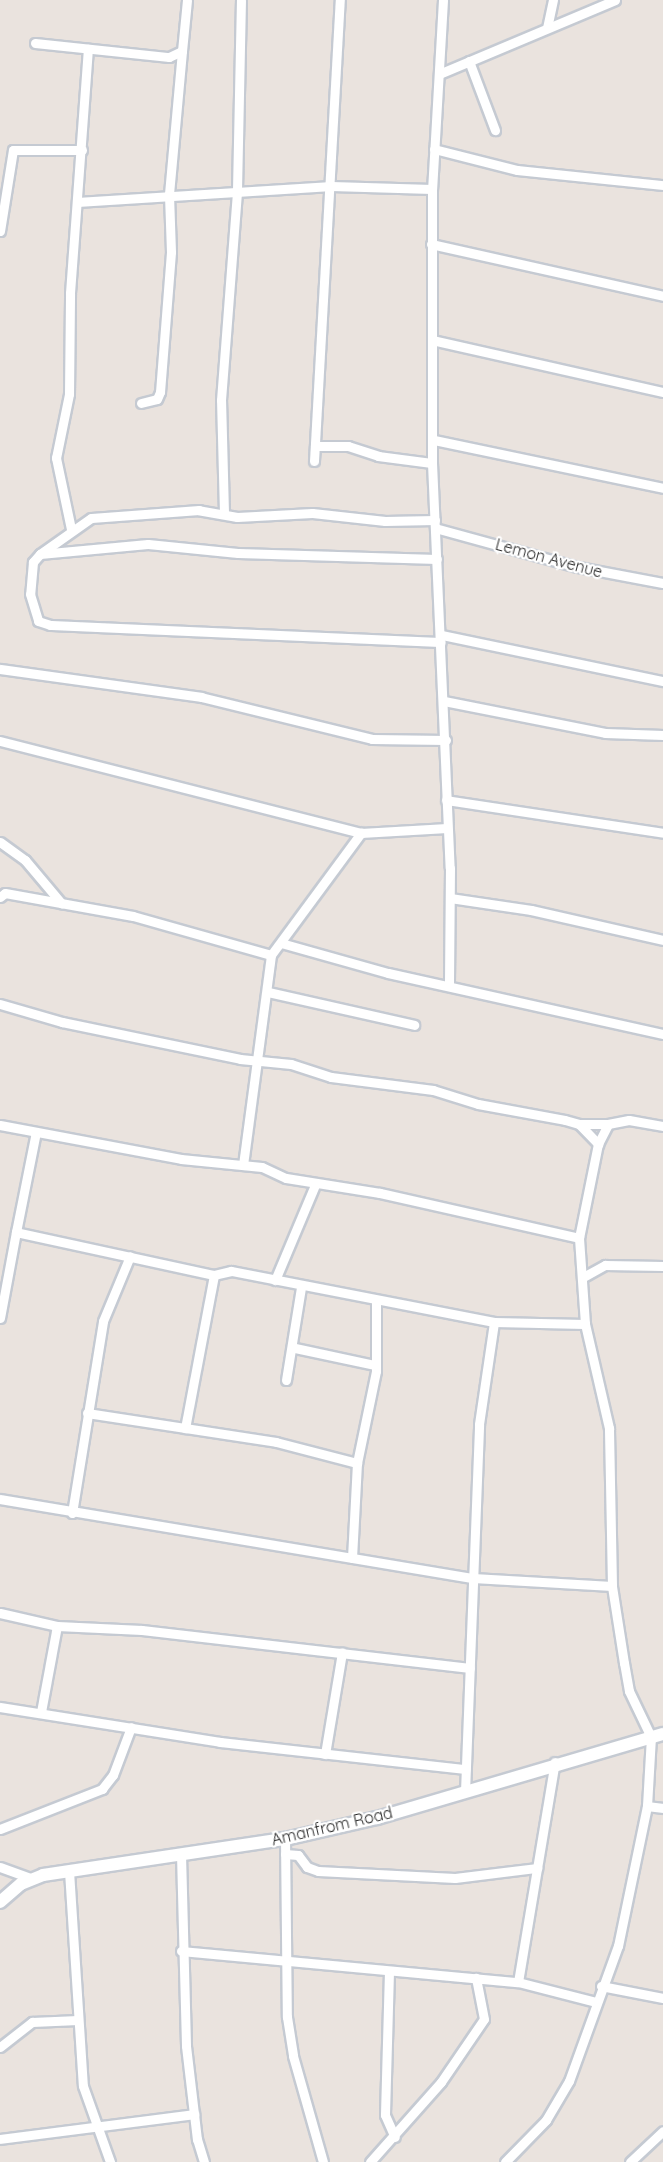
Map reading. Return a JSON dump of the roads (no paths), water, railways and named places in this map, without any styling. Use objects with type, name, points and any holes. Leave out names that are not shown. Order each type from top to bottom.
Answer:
[{"type":"street","points":[[141,403],[157,399],[160,392],[171,252],[169,194],[187,0]]},
{"type":"street","points":[[224,513],[221,400],[237,190],[241,0]]},
{"type":"street","points":[[314,461],[340,0]]},
{"type":"street","points":[[442,0],[432,189],[434,440],[432,463],[446,740],[450,898],[449,985]]},
{"type":"street","points":[[547,28],[553,0]]},
{"type":"street","points":[[439,74],[615,0]]},
{"type":"street","points":[[35,43],[169,57],[182,51]]},
{"type":"street","points":[[71,529],[56,472],[69,394],[69,303],[88,49]]},
{"type":"street","points":[[470,61],[495,130]]},
{"type":"street","points":[[434,149],[517,170],[663,185]]},
{"type":"street","points":[[0,231],[13,150],[82,150]]},
{"type":"street","points":[[77,202],[169,194],[331,186],[432,189]]},
{"type":"street","points":[[431,244],[663,296]]},
{"type":"street","points":[[432,340],[663,392]]},
{"type":"street","points":[[434,440],[663,488]]},
{"type":"street","points":[[315,446],[348,446],[378,456],[432,463]]},
{"type":"street","name":"Lemon Avenue","points":[[39,554],[71,529],[91,518],[110,515],[224,513],[435,524],[578,567],[663,583]]},
{"type":"street","points":[[437,559],[238,553],[148,544],[39,554],[33,562],[30,594],[38,621],[50,625],[441,638],[663,681]]},
{"type":"street","points":[[0,669],[201,697],[372,739],[446,740]]},
{"type":"street","points":[[444,701],[605,733],[663,735]]},
{"type":"street","points":[[0,741],[361,833],[447,828]]},
{"type":"street","points":[[446,800],[663,833]]},
{"type":"street","points":[[243,1165],[268,992],[271,955],[361,833]]},
{"type":"street","points":[[0,842],[25,860],[62,904]]},
{"type":"street","points":[[2,894],[163,923],[271,955]]},
{"type":"street","points":[[450,898],[537,912],[663,940]]},
{"type":"street","points":[[280,944],[663,1034]]},
{"type":"street","points":[[268,992],[414,1025]]},
{"type":"street","points":[[0,1004],[62,1022],[258,1061],[291,1064],[331,1077],[433,1090],[579,1124],[608,1124],[628,1120],[663,1126]]},
{"type":"street","points":[[579,1124],[598,1144]]},
{"type":"street","points":[[505,2162],[546,2120],[569,2081],[601,1986],[618,1946],[646,1806],[657,1735],[629,1691],[612,1586],[609,1428],[585,1324],[587,1267],[579,1238],[598,1144],[608,1124]]},
{"type":"street","points":[[0,1125],[170,1158],[243,1165],[315,1185],[381,1193],[579,1238]]},
{"type":"street","points":[[0,1318],[36,1132]]},
{"type":"street","points":[[275,1280],[315,1185]]},
{"type":"street","points":[[16,1232],[214,1275],[231,1271],[376,1302],[494,1322],[585,1324]]},
{"type":"street","points":[[72,1514],[103,1321],[130,1256]]},
{"type":"street","points":[[587,1267],[663,1266]]},
{"type":"street","points":[[185,1428],[214,1275]]},
{"type":"street","points":[[286,1380],[295,1348],[301,1287]]},
{"type":"street","points":[[352,1558],[357,1462],[375,1365],[376,1302]]},
{"type":"street","points":[[465,1792],[479,1424],[494,1322]]},
{"type":"street","points":[[295,1348],[375,1365]]},
{"type":"street","points":[[87,1413],[276,1442],[357,1462]]},
{"type":"street","points":[[0,1499],[72,1514],[473,1578],[543,1586],[612,1586]]},
{"type":"street","points":[[0,1613],[57,1626],[142,1630],[470,1668]]},
{"type":"street","points":[[41,1713],[57,1626]]},
{"type":"street","points":[[325,1754],[342,1652]]},
{"type":"street","points":[[0,1707],[325,1754],[466,1769]]},
{"type":"street","points":[[0,1829],[102,1789],[113,1775],[131,1727]]},
{"type":"street","name":"Amanfrom Road","points":[[0,1902],[31,1878],[285,1839],[465,1792],[555,1762],[657,1735]]},
{"type":"street","points":[[518,1982],[555,1762]]},
{"type":"street","points":[[646,1806],[663,1808]]},
{"type":"street","points":[[285,1839],[284,1961],[293,2056],[323,2162]]},
{"type":"street","points":[[181,1854],[181,1951],[194,2114],[204,2162]]},
{"type":"street","points":[[285,1854],[298,1855],[307,1867],[318,1871],[455,1878],[537,1868]]},
{"type":"street","points":[[0,1867],[31,1878]]},
{"type":"street","points":[[69,1871],[83,2086],[110,2162]]},
{"type":"street","points":[[181,1951],[518,1982],[596,2002]]},
{"type":"street","points":[[388,1971],[385,2115],[395,2137]]},
{"type":"street","points":[[370,2162],[395,2137],[441,2082],[484,2019],[476,1978]]},
{"type":"street","points":[[601,1986],[663,1998]]},
{"type":"street","points":[[0,2047],[32,2022],[78,2020]]},
{"type":"street","points":[[0,2139],[194,2114]]},
{"type":"street","points":[[630,2162],[663,2131]]}]
